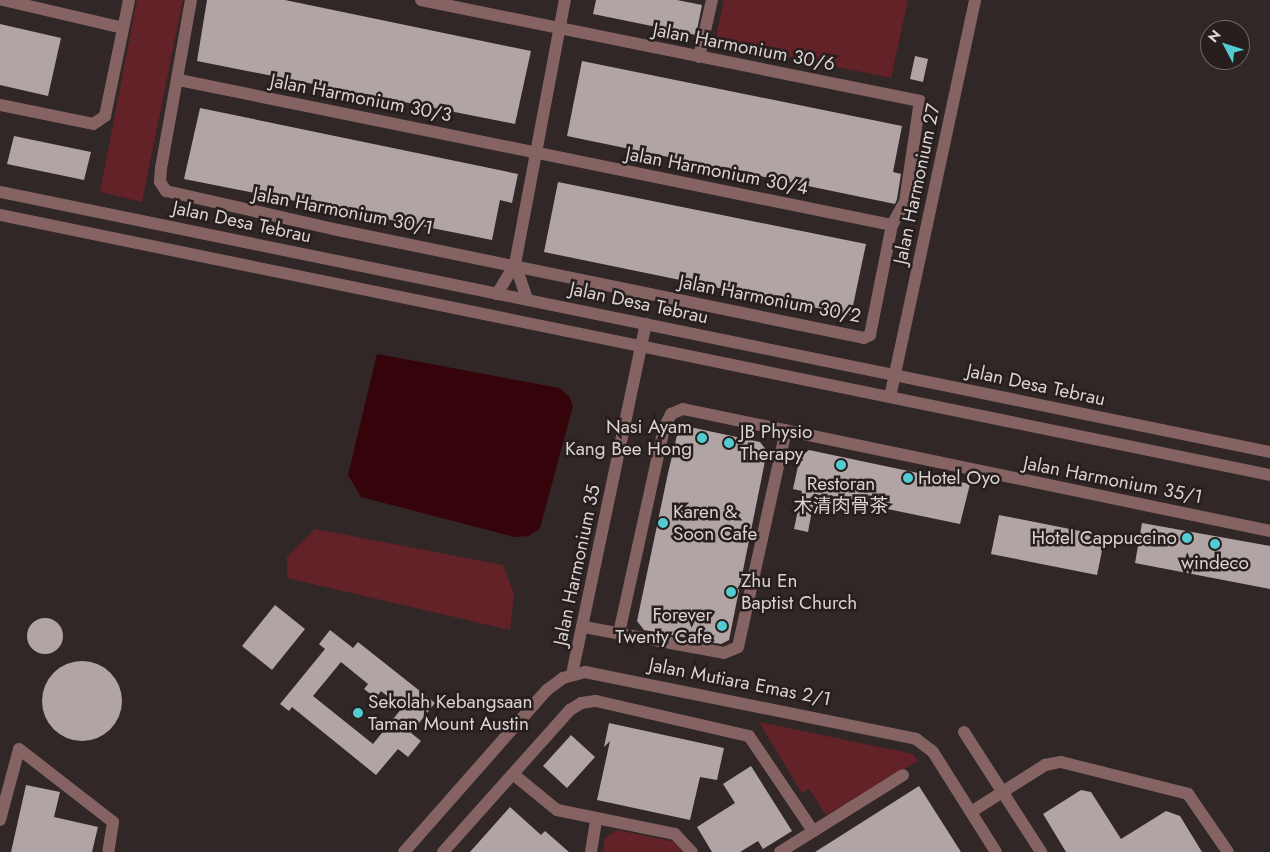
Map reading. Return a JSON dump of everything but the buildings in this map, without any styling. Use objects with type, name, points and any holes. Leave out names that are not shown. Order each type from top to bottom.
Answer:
[{"type":"street","points":[[3,0],[123,28]]},
{"type":"street","points":[[0,105],[93,124],[104,116],[129,0]]},
{"type":"street","points":[[179,80],[176,66],[191,0]]},
{"type":"street","name":"Jalan Harmonium 30/6","points":[[421,0],[920,101]]},
{"type":"street","points":[[497,294],[515,264],[565,0]]},
{"type":"street","points":[[700,57],[712,0]]},
{"type":"street","name":"Jalan Harmonium 27","points":[[890,397],[975,0]]},
{"type":"street","name":"Jalan Harmonium 30/3","points":[[179,80],[536,153]]},
{"type":"street","name":"Jalan Harmonium 30/1","points":[[179,80],[161,168],[160,182],[166,191],[323,227],[515,264]]},
{"type":"street","name":"Jalan Harmonium 30/2","points":[[515,264],[864,338],[870,335],[874,321],[892,225],[905,202],[920,101]]},
{"type":"street","name":"Jalan Harmonium 30/4","points":[[536,153],[892,225]]},
{"type":"street","name":"Jalan Desa Tebrau","points":[[0,192],[1270,452]]},
{"type":"street","points":[[46,224],[50,202]]},
{"type":"street","points":[[0,215],[1270,475]]},
{"type":"street","points":[[515,264],[521,273],[527,299]]},
{"type":"street","name":"Jalan Harmonium 35","points":[[572,674],[584,627],[646,324]]},
{"type":"street","name":"Jalan Harmonium 35/1","points":[[618,633],[664,428],[671,414],[683,409],[1270,531]]},
{"type":"street","points":[[584,627],[724,653],[738,647],[786,430]]},
{"type":"street","points":[[1158,452],[1162,430]]},
{"type":"street","name":"Jalan Mutiara Emas 2/1","points":[[572,674],[598,673],[909,735],[933,752],[996,852]]},
{"type":"street","points":[[404,852],[547,690],[572,674]]},
{"type":"street","points":[[443,852],[570,710],[582,703],[596,702],[749,736],[813,832]]},
{"type":"street","points":[[964,732],[1041,852]]},
{"type":"street","points":[[0,820],[16,750],[23,751],[108,817],[114,828],[108,852]]},
{"type":"street","points":[[971,812],[1003,791],[1057,761],[1184,792],[1197,802],[1228,852]]},
{"type":"street","points":[[513,774],[557,810],[675,834],[692,852]]},
{"type":"street","points":[[780,852],[903,775]]},
{"type":"street","points":[[592,852],[596,819]]},
{"type":"shaded area","points":[[137,0],[183,0],[142,202],[100,192]]},
{"type":"shaded area","points":[[724,0],[908,0],[891,78],[715,42]]},
{"type":"shaded area","points":[[377,354],[559,388],[569,396],[573,406],[540,528],[529,536],[515,537],[361,497],[348,475]]},
{"type":"shaded area","points":[[315,529],[503,565],[514,594],[510,630],[287,578],[287,557]]},
{"type":"shaded area","points":[[759,722],[913,754],[918,761],[826,815],[809,789],[802,793]]},
{"type":"shaded area","points":[[617,830],[675,842],[682,852],[603,852],[605,838]]},
{"type":"place","name":"Nasi Ayam Kang Bee Hong","points":[[702,438]]},
{"type":"place","name":"JB Physio Therapy","points":[[729,443]]},
{"type":"place","name":"Restoran 木清肉骨茶","points":[[841,465]]},
{"type":"place","name":"Hotel Oyo","points":[[908,478]]},
{"type":"place","name":"Karen & Soon Cafe","points":[[663,523]]},
{"type":"place","name":"Hotel Cappuccino","points":[[1187,538]]},
{"type":"place","name":"windeco","points":[[1215,544]]},
{"type":"place","name":"Zhu En Baptist Church","points":[[731,592]]},
{"type":"place","name":"Forever Twenty Cafe","points":[[722,626]]},
{"type":"place","name":"Sekolah Kebangsaan Taman Mount Austin","points":[[358,713]]}]
